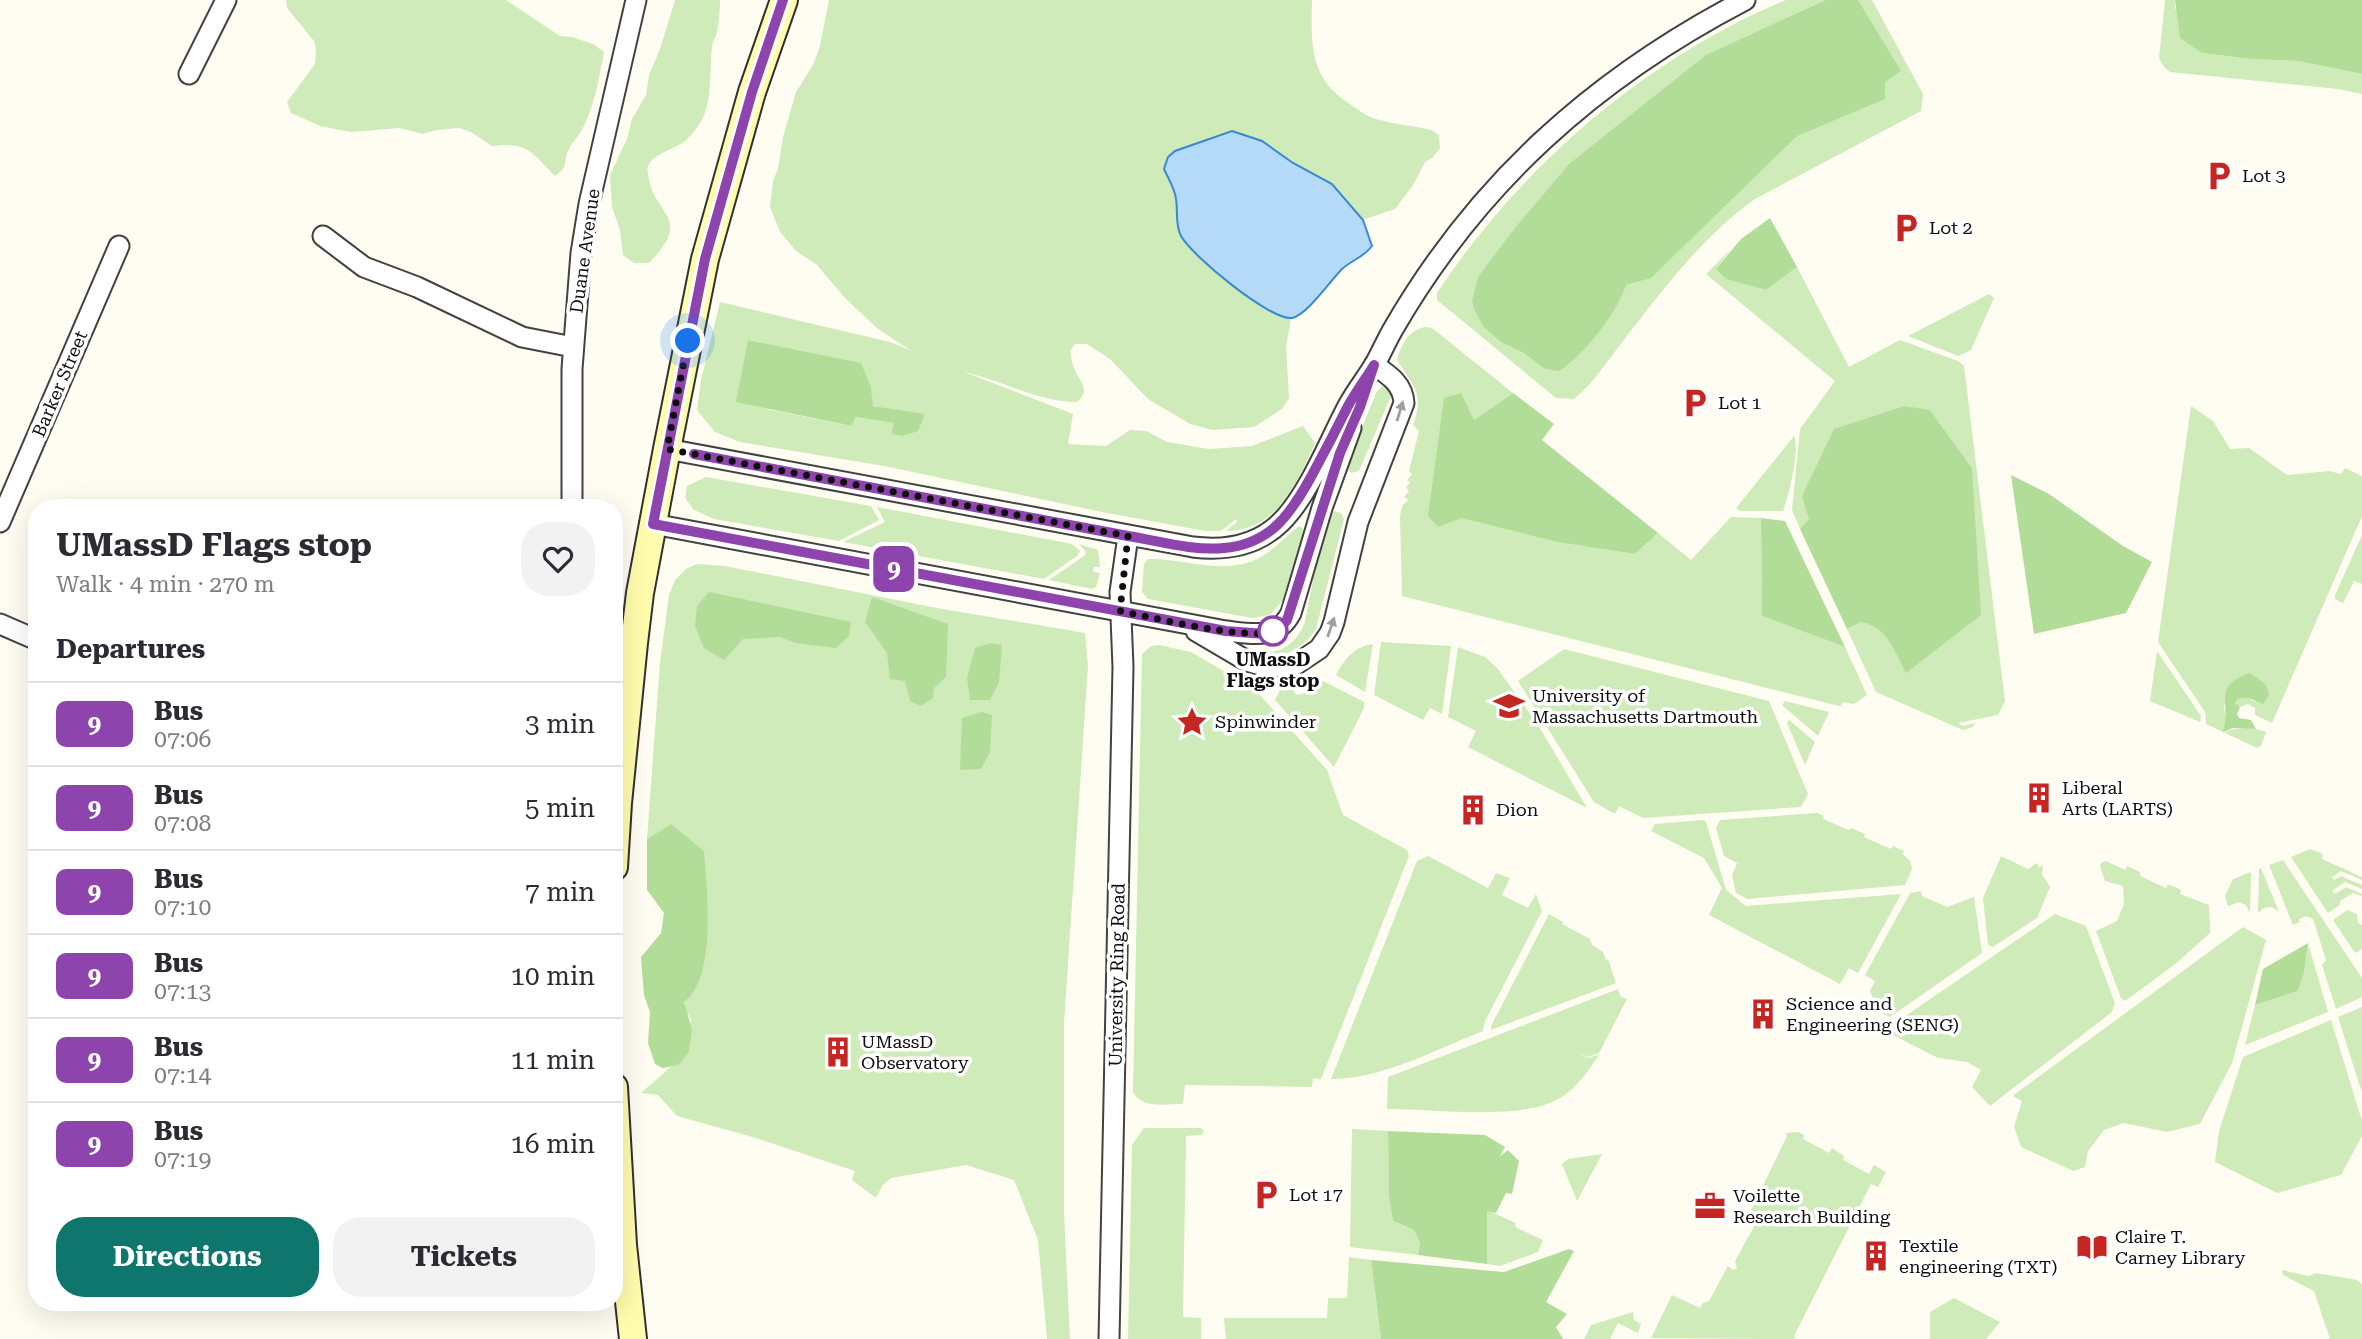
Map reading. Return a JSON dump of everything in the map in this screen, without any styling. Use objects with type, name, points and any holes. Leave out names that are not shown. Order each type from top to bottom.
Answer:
[{"type":"main road","points":[[623,741],[637,618],[705,259],[752,92],[783,0]]},
{"type":"main road","points":[[623,1245],[633,1339]]},
{"type":"street","points":[[189,74],[226,0]]},
{"type":"street","name":"Duane Avenue","points":[[572,499],[573,347],[581,253],[589,204],[636,0]]},
{"type":"street","points":[[667,449],[1193,547],[1223,549],[1249,543],[1272,530],[1297,503],[1349,404],[1401,315],[1470,217],[1514,167],[1572,113],[1615,79],[1667,44],[1745,0]]},
{"type":"street","points":[[323,236],[364,267],[417,288],[522,337],[573,347]]},
{"type":"street","name":"Barker Street","points":[[0,522],[119,246]]},
{"type":"street","points":[[653,524],[1256,635],[1273,631],[1287,620],[1340,453],[1374,365]]},
{"type":"street","points":[[1171,621],[1209,638],[1247,661],[1268,667],[1295,665],[1319,649],[1334,622],[1358,522],[1404,403],[1404,395],[1396,382],[1374,365]]},
{"type":"street","name":"University Ring Road","points":[[1109,1339],[1123,681],[1120,611],[1128,536]]},
{"type":"street","points":[[0,624],[28,636]]},
{"type":"green space","points":[[286,0],[506,0],[560,36],[593,44],[604,52],[596,90],[588,117],[567,153],[563,169],[555,176],[522,147],[492,146],[471,132],[459,128],[423,134],[399,128],[351,132],[320,126],[291,113],[287,102],[315,64],[316,49],[314,41],[287,8]]},
{"type":"green space","points":[[675,0],[720,0],[717,32],[712,45],[709,98],[702,120],[695,131],[681,144],[656,157],[648,165],[651,188],[668,217],[669,235],[649,263],[634,263],[623,255],[620,230],[612,207],[610,175],[627,139],[632,119],[646,95],[649,75]]},
{"type":"green space","points":[[829,0],[1312,0],[1315,59],[1327,83],[1337,94],[1368,116],[1431,130],[1439,135],[1440,148],[1425,162],[1413,185],[1395,209],[1363,220],[1332,184],[1293,163],[1262,141],[1232,131],[1175,151],[1164,169],[1176,197],[1176,212],[1277,315],[1291,318],[1286,347],[1289,398],[1282,409],[1254,427],[1213,430],[1190,424],[1148,399],[1110,359],[1087,344],[1075,344],[1070,351],[1073,366],[1084,389],[1077,402],[1034,395],[964,372],[1073,414],[1068,444],[1106,446],[1130,430],[1146,431],[1167,442],[1209,449],[1252,446],[1303,426],[1315,443],[1293,488],[1272,513],[1259,523],[1244,529],[1226,531],[1237,522],[1236,519],[1221,531],[1205,531],[884,466],[740,442],[715,432],[697,410],[701,380],[720,302],[890,342],[910,350],[878,329],[845,298],[816,264],[796,251],[780,232],[770,207],[773,181],[796,92],[813,65],[820,46]],"holes":[[[748,340],[860,363],[871,387],[872,406],[924,415],[895,423],[854,417],[852,426],[766,409]]]},
{"type":"green space","points":[[1786,0],[1872,0],[1923,94],[1921,111],[1755,199],[1736,214],[1686,263],[1595,378],[1574,399],[1556,398],[1437,300],[1437,293],[1507,202],[1547,160],[1590,121],[1684,52],[1734,24]]},
{"type":"green space","points":[[1826,0],[1858,0],[1901,71],[1885,82],[1885,99],[1797,136],[1651,278],[1626,285],[1615,308],[1598,332],[1579,355],[1559,371],[1545,369],[1524,353],[1501,342],[1483,326],[1472,301],[1478,277],[1569,164],[1706,55]]},
{"type":"green space","points":[[2165,0],[2175,0],[2175,8],[2202,53],[2299,61],[2362,74],[2362,94],[2338,89],[2170,72],[2159,58]]},
{"type":"green space","points":[[2175,0],[2362,0],[2362,74],[2299,61],[2202,53],[2180,38]]},
{"type":"green space","points":[[1770,218],[1797,267],[1766,290],[1726,279],[1716,269],[1741,239]]},
{"type":"green space","points":[[1731,249],[1716,269],[1727,279],[1766,290],[1797,267],[1849,367],[1900,340],[1958,361],[1964,366],[2005,701],[1998,715],[1958,723],[1963,726],[1975,723],[1973,727],[1963,730],[1876,692],[1847,629],[1861,622],[1875,625],[1888,639],[1972,468],[1930,410],[1800,529],[1792,510],[1800,429],[1835,381],[1706,274]]},
{"type":"green space","points":[[1989,294],[1994,298],[1971,350],[1958,356],[1908,336]]},
{"type":"green space","points":[[1432,328],[1513,393],[1474,420],[1461,518],[1557,542],[1635,554],[1658,533],[1691,560],[1731,517],[1761,518],[1762,616],[1845,647],[1867,695],[1854,704],[1843,702],[1843,707],[1402,596],[1400,516],[1402,506],[1408,500],[1404,497],[1409,491],[1406,488],[1410,482],[1407,480],[1412,474],[1409,471],[1419,431],[1413,425],[1418,405],[1416,390],[1397,360],[1407,339],[1415,331]]},
{"type":"green space","points":[[748,340],[861,363],[871,387],[873,406],[925,414],[918,431],[902,436],[891,434],[894,423],[855,417],[852,426],[736,402]]},
{"type":"green space","points":[[1383,386],[1391,391],[1391,396],[1359,471],[1351,473],[1346,466],[1377,391]]},
{"type":"green space","points":[[1461,393],[1474,420],[1513,393],[1554,424],[1542,440],[1658,533],[1635,554],[1557,542],[1461,518],[1438,527],[1428,516],[1444,398]]},
{"type":"green space","points":[[1904,406],[1930,410],[1972,468],[1981,615],[1906,673],[1889,641],[1877,629],[1861,622],[1847,629],[1800,529],[1809,519],[1802,496],[1834,429]]},
{"type":"green space","points":[[2191,406],[2213,421],[2230,449],[2249,448],[2287,475],[2330,471],[2341,474],[2345,468],[2362,476],[2362,516],[2272,723],[2255,715],[2255,708],[2248,704],[2240,707],[2235,704],[2238,699],[2249,698],[2255,702],[2262,680],[2224,705],[2224,732],[2245,728],[2266,732],[2261,746],[2257,748],[2206,724],[2205,712],[2158,642]]},
{"type":"green space","points":[[1794,436],[1795,462],[1783,511],[1740,511],[1736,508]]},
{"type":"green space","points":[[2011,475],[2049,494],[2123,546],[2152,562],[2126,613],[2034,634]]},
{"type":"green space","points":[[706,477],[871,506],[879,520],[839,541],[714,519],[694,510],[685,498],[687,486]]},
{"type":"green space","points":[[877,507],[1072,544],[1080,551],[1077,556],[1044,579],[843,542],[885,522]]},
{"type":"green space","points":[[1334,511],[1341,513],[1344,519],[1316,629],[1305,642],[1290,652],[1273,657],[1256,654],[1286,647],[1301,630],[1325,531]]},
{"type":"green space","points":[[1761,518],[1785,521],[1845,647],[1762,616]]},
{"type":"green space","points":[[1299,526],[1303,531],[1283,600],[1270,615],[1252,618],[1148,599],[1142,592],[1144,564],[1148,559],[1219,566],[1247,563],[1266,554]]},
{"type":"green space","points":[[2362,535],[2362,584],[2354,581],[2343,603],[2335,599],[2335,595]]},
{"type":"green space","points":[[1079,544],[1098,550],[1100,567],[1094,567],[1093,572],[1100,573],[1096,587],[1092,589],[1049,580],[1084,556],[1086,552]]},
{"type":"green space","points":[[697,564],[725,566],[937,608],[1085,633],[1088,666],[1064,1023],[1064,1213],[1070,1339],[1047,1339],[1038,1240],[1014,1180],[966,1165],[891,1178],[882,1186],[876,1198],[852,1180],[855,1171],[756,1138],[677,1116],[658,1095],[641,1093],[689,1051],[691,1019],[685,1009],[671,824],[647,839],[660,663],[669,595],[675,580],[686,569]]},
{"type":"green space","points":[[709,592],[851,622],[849,636],[836,648],[795,643],[780,637],[743,639],[724,660],[704,648],[695,626],[697,606]]},
{"type":"green space","points":[[872,597],[948,624],[946,677],[934,688],[933,698],[921,706],[910,701],[905,681],[890,679],[887,653],[865,622]]},
{"type":"green space","points":[[1381,642],[1451,646],[1442,714],[1430,708],[1423,720],[1374,695]]},
{"type":"green space","points":[[991,643],[1002,645],[999,682],[990,700],[970,700],[967,678],[975,648]]},
{"type":"green space","points":[[1373,644],[1365,692],[1336,675],[1351,654]]},
{"type":"green space","points":[[1159,645],[1191,652],[1234,677],[1239,670],[1248,675],[1240,680],[1252,686],[1327,770],[1343,815],[1407,850],[1409,856],[1321,1079],[1313,1078],[1312,1087],[1185,1085],[1183,1104],[1169,1105],[1142,1101],[1133,1092],[1142,654],[1151,646]]},
{"type":"green space","points":[[1458,647],[1485,657],[1497,668],[1537,723],[1587,808],[1468,747],[1476,731],[1448,717]]},
{"type":"green space","points":[[1564,649],[1769,701],[1808,794],[1801,807],[1643,818],[1619,806],[1615,814],[1594,802],[1518,681]]},
{"type":"green space","points":[[2157,651],[2201,716],[2200,722],[2150,701]]},
{"type":"green space","points":[[2249,673],[2265,684],[2269,695],[2263,704],[2249,698],[2238,699],[2235,703],[2240,707],[2237,714],[2239,718],[2251,720],[2256,729],[2233,728],[2223,732],[2226,691],[2230,684]]},
{"type":"green space","points":[[1321,680],[1364,702],[1364,708],[1334,767],[1275,700],[1280,690],[1294,690],[1296,695],[1310,692],[1310,686]]},
{"type":"green space","points":[[1785,701],[1829,712],[1818,736],[1782,705]]},
{"type":"green space","points":[[982,712],[992,715],[990,752],[981,769],[960,770],[962,718]]},
{"type":"green space","points":[[1789,720],[1815,742],[1805,765],[1787,723]]},
{"type":"green space","points":[[1817,813],[1824,816],[1823,819],[1865,834],[1864,837],[1891,849],[1893,846],[1904,851],[1903,854],[1910,861],[1912,869],[1905,885],[1747,899],[1736,893],[1732,875],[1737,863],[1724,856],[1716,828],[1720,820]]},
{"type":"green space","points":[[1703,820],[1706,822],[1726,890],[1746,906],[1901,894],[1858,973],[1849,968],[1840,984],[1709,915],[1722,888],[1704,858],[1651,831],[1655,824]]},
{"type":"green space","points":[[671,824],[704,851],[708,932],[701,974],[694,990],[684,1002],[692,1029],[689,1052],[678,1065],[663,1068],[655,1064],[648,1043],[650,1012],[644,995],[641,957],[661,933],[664,913],[647,890],[647,839]]},
{"type":"green space","points":[[2310,849],[2323,854],[2322,859],[2362,877],[2362,880],[2341,871],[2332,877],[2334,880],[2341,876],[2362,885],[2362,889],[2345,882],[2332,891],[2335,894],[2346,887],[2362,896],[2353,893],[2328,913],[2291,857]]},
{"type":"green space","points":[[1428,856],[1488,888],[1496,873],[1510,878],[1502,895],[1528,908],[1536,894],[1542,911],[1485,1021],[1483,1031],[1389,1069],[1350,1078],[1331,1079],[1417,861]]},
{"type":"green space","points":[[2001,856],[2028,869],[2037,863],[2039,868],[2043,865],[2042,874],[2050,887],[2037,918],[1993,947],[1988,945],[1983,898]]},
{"type":"green space","points":[[2283,860],[2362,978],[2362,997],[2336,1009],[2322,965],[2326,960],[2313,919],[2306,916],[2293,925],[2269,865]]},
{"type":"green space","points":[[2106,861],[2125,870],[2127,866],[2140,872],[2140,876],[2166,888],[2168,884],[2181,890],[2180,894],[2209,905],[2210,933],[2174,965],[2125,1001],[2121,998],[2096,931],[2117,921],[2124,904],[2123,886],[2105,881],[2100,866]]},
{"type":"green space","points":[[2261,868],[2279,912],[2272,907],[2264,908],[2258,913]]},
{"type":"green space","points":[[2251,872],[2250,913],[2246,905],[2239,902],[2228,906],[2225,896],[2233,879]]},
{"type":"green space","points":[[1921,891],[1922,896],[1947,907],[1974,897],[1982,953],[1890,1017],[1878,1011],[1870,991],[1875,981],[1865,975],[1910,893]]},
{"type":"green space","points":[[2347,910],[2357,914],[2358,923],[2362,925],[2362,949],[2355,953],[2333,920]]},
{"type":"green space","points":[[1549,914],[1590,939],[1592,945],[1603,952],[1616,983],[1491,1030],[1491,1026]]},
{"type":"green space","points":[[2055,914],[2086,926],[2115,1003],[2112,1012],[1990,1106],[1972,1087],[1981,1070],[1967,1062],[1938,1058],[1885,1031],[1889,1023],[1898,1021]]},
{"type":"green space","points":[[2243,927],[2266,940],[2232,1063],[2200,1124],[2167,1132],[2124,1123],[2104,1130],[2088,1151],[2085,1167],[2073,1171],[2021,1147],[2014,1127],[2022,1101],[2013,1096],[2015,1094]]},
{"type":"green space","points":[[2308,943],[2328,1012],[2245,1045],[2255,1005],[2298,991],[2304,973]]},
{"type":"green space","points":[[2308,943],[2304,973],[2298,991],[2255,1005],[2263,969]]},
{"type":"green space","points":[[1618,989],[1620,996],[1627,999],[1599,1053],[1587,1057],[1579,1053],[1587,1058],[1599,1055],[1574,1087],[1554,1101],[1538,1107],[1497,1112],[1387,1109],[1388,1077]]},
{"type":"green space","points":[[2362,1007],[2362,1093],[2338,1017]]},
{"type":"green space","points":[[2331,1020],[2362,1121],[2362,1136],[2341,1175],[2277,1193],[2215,1162],[2219,1131],[2243,1057]]},
{"type":"green space","points":[[1144,1128],[1201,1128],[1204,1131],[1202,1135],[1186,1136],[1183,1317],[1201,1318],[1201,1339],[1128,1339],[1132,1145]]},
{"type":"green space","points":[[1352,1129],[1388,1131],[1389,1197],[1393,1221],[1414,1230],[1420,1243],[1418,1255],[1350,1247]]},
{"type":"green space","points":[[1388,1131],[1485,1135],[1505,1147],[1500,1156],[1508,1150],[1519,1161],[1512,1194],[1506,1193],[1496,1213],[1487,1211],[1487,1264],[1418,1255],[1420,1243],[1414,1230],[1393,1221],[1389,1197]]},
{"type":"green space","points":[[1799,1132],[1804,1135],[1803,1139],[1829,1153],[1832,1148],[1844,1156],[1843,1160],[1869,1174],[1874,1165],[1886,1172],[1878,1187],[1871,1184],[1794,1336],[1795,1339],[1651,1338],[1672,1295],[1700,1308],[1703,1303],[1709,1301],[1728,1266],[1733,1270],[1737,1268],[1735,1261],[1756,1223],[1748,1217],[1787,1136],[1786,1133]]},
{"type":"green space","points":[[1602,1154],[1577,1201],[1562,1164],[1568,1159]]},
{"type":"green space","points":[[1487,1210],[1516,1223],[1515,1227],[1543,1240],[1538,1252],[1500,1266],[1487,1264]]},
{"type":"green space","points":[[1569,1249],[1574,1251],[1546,1302],[1567,1314],[1556,1327],[1563,1339],[1381,1339],[1371,1260],[1504,1272]]},
{"type":"green space","points":[[1349,1257],[1371,1260],[1381,1339],[1226,1339],[1224,1318],[1327,1318],[1328,1298],[1347,1298]]},
{"type":"green space","points":[[2282,1270],[2309,1276],[2316,1273],[2357,1280],[2362,1284],[2362,1339],[2330,1339],[2314,1291],[2283,1275]]},
{"type":"green space","points":[[1954,1298],[2000,1322],[1986,1339],[1930,1339],[1930,1312]]},
{"type":"green space","points":[[1633,1312],[1634,1320],[1641,1324],[1638,1333],[1618,1323],[1610,1339],[1584,1339],[1591,1325]]},
{"type":"water","points":[[1232,131],[1262,141],[1293,163],[1332,184],[1363,220],[1372,246],[1342,269],[1305,311],[1292,318],[1267,309],[1233,286],[1200,258],[1179,232],[1175,195],[1164,169],[1168,157],[1175,151]]},
{"type":"bus line","name":"9","points":[[694,454],[1128,536],[1223,549],[1249,543],[1265,535],[1291,511],[1349,404],[1374,365],[1340,453],[1291,612],[1281,627],[1265,634],[1226,631],[653,524],[705,259],[752,92],[783,0]]},
{"type":"place","name":"Lot 3","points":[[2219,176]]},
{"type":"place","name":"Lot 2","points":[[1906,228]]},
{"type":"place","name":"Lot 1","points":[[1695,403]]},
{"type":"place","name":"UMassD Flags stop","points":[[1273,631]]},
{"type":"place","name":"University of Massachusetts Dartmouth","points":[[1509,706]]},
{"type":"place","name":"Spinwinder","points":[[1192,722]]},
{"type":"place","name":"Liberal Arts (LARTS)","points":[[2039,798]]},
{"type":"place","name":"Dion","points":[[1473,810]]},
{"type":"place","name":"Science and Engineering (SENG)","points":[[1763,1014]]},
{"type":"place","name":"UMassD Observatory","points":[[838,1052]]},
{"type":"place","name":"Lot 17","points":[[1266,1195]]},
{"type":"place","name":"Voilette Research Building","points":[[1710,1206]]},
{"type":"place","name":"Claire T. Carney Library","points":[[2092,1247]]},
{"type":"place","name":"Textile engineering (TXT)","points":[[1876,1256]]},
{"type":"route","points":[[688,341],[667,449],[1128,536],[1120,611],[1256,635],[1273,631]]}]
